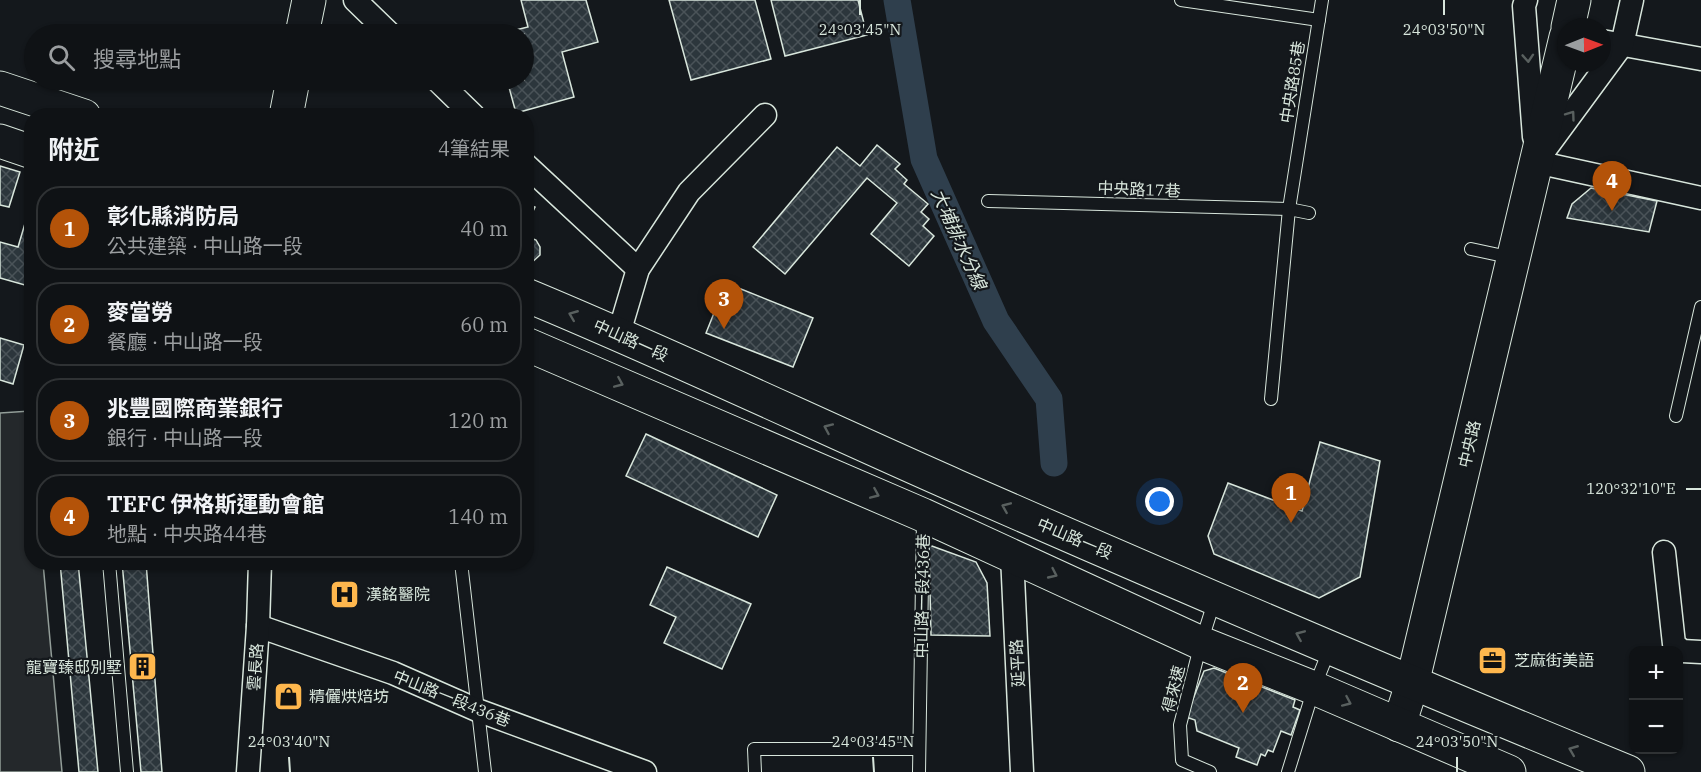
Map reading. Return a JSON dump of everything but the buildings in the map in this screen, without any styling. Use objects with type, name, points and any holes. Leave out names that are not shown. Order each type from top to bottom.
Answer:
[{"type":"main road","points":[[304,24],[309,0]]},
{"type":"main road","points":[[1570,18],[1574,0]]},
{"type":"main road","name":"中央路","points":[[1399,725],[1412,684],[1558,72]]},
{"type":"main road","points":[[0,88],[60,108]]},
{"type":"main road","points":[[288,108],[291,90]]},
{"type":"main road","points":[[0,141],[24,149]]},
{"type":"main road","name":"中山路一段","points":[[534,298],[619,333],[954,485],[1412,684],[1628,772]]},
{"type":"main road","points":[[534,347],[923,515],[1201,643],[1314,688],[1509,772]]},
{"type":"street","points":[[356,0],[380,24]]},
{"type":"street","name":"中央路","points":[[1526,0],[1524,6],[1536,162]]},
{"type":"street","name":"中央路","points":[[1536,162],[1612,43],[1632,0]]},
{"type":"street","points":[[1612,43],[1701,59]]},
{"type":"street","points":[[447,90],[466,108]]},
{"type":"street","points":[[619,333],[638,269],[688,192],[765,116]]},
{"type":"street","points":[[1536,162],[1701,198]]},
{"type":"street","points":[[534,172],[638,269]]},
{"type":"street","points":[[1664,552],[1674,644],[1682,651],[1701,652]]},
{"type":"street","name":"延平路","points":[[1012,555],[1022,772]]},
{"type":"street","name":"雲長路","points":[[248,772],[260,570]]},
{"type":"street","name":"中山路一段436巷","points":[[258,626],[393,673],[477,710],[645,772]]},
{"type":"lane","name":"中央路85巷","points":[[1181,0],[1319,20]]},
{"type":"lane","name":"中央路85巷","points":[[1289,209],[1323,0]]},
{"type":"lane","name":"中央路17巷","points":[[988,201],[1289,209],[1309,213]]},
{"type":"lane","points":[[1271,399],[1289,209]]},
{"type":"lane","points":[[1471,249],[1513,258]]},
{"type":"lane","points":[[1676,416],[1701,307]]},
{"type":"lane","name":"中山路一段436巷","points":[[919,772],[923,515]]},
{"type":"lane","points":[[110,570],[127,772]]},
{"type":"lane","points":[[462,570],[485,772]]},
{"type":"lane","name":"得來速","points":[[1209,772],[1182,760],[1180,725],[1201,643],[1216,598]]},
{"type":"lane","points":[[1288,772],[1314,688],[1330,648]]},
{"type":"lane","points":[[755,772],[754,749],[919,749]]},
{"type":"shaded area","points":[[24,411],[24,570],[44,570],[62,772],[0,772],[0,413]]},
{"type":"waterway","name":"大埔排水分線","points":[[897,0],[924,159],[996,321],[1049,399],[1054,463]]},
{"type":"place","name":"TEFC 伊格斯運動會館","points":[[1612,211]]},
{"type":"place","name":"兆豐國際商業銀行","points":[[724,329]]},
{"type":"place","name":"彰化縣消防局","points":[[1291,523]]},
{"type":"place","name":"漢銘醫院","points":[[345,594]]},
{"type":"place","name":"芝麻街美語","points":[[1493,660]]},
{"type":"place","name":"龍寶臻邸別墅","points":[[143,667]]},
{"type":"place","name":"精儷烘焙坊","points":[[288,696]]},
{"type":"place","name":"麥當勞","points":[[1243,713]]}]
